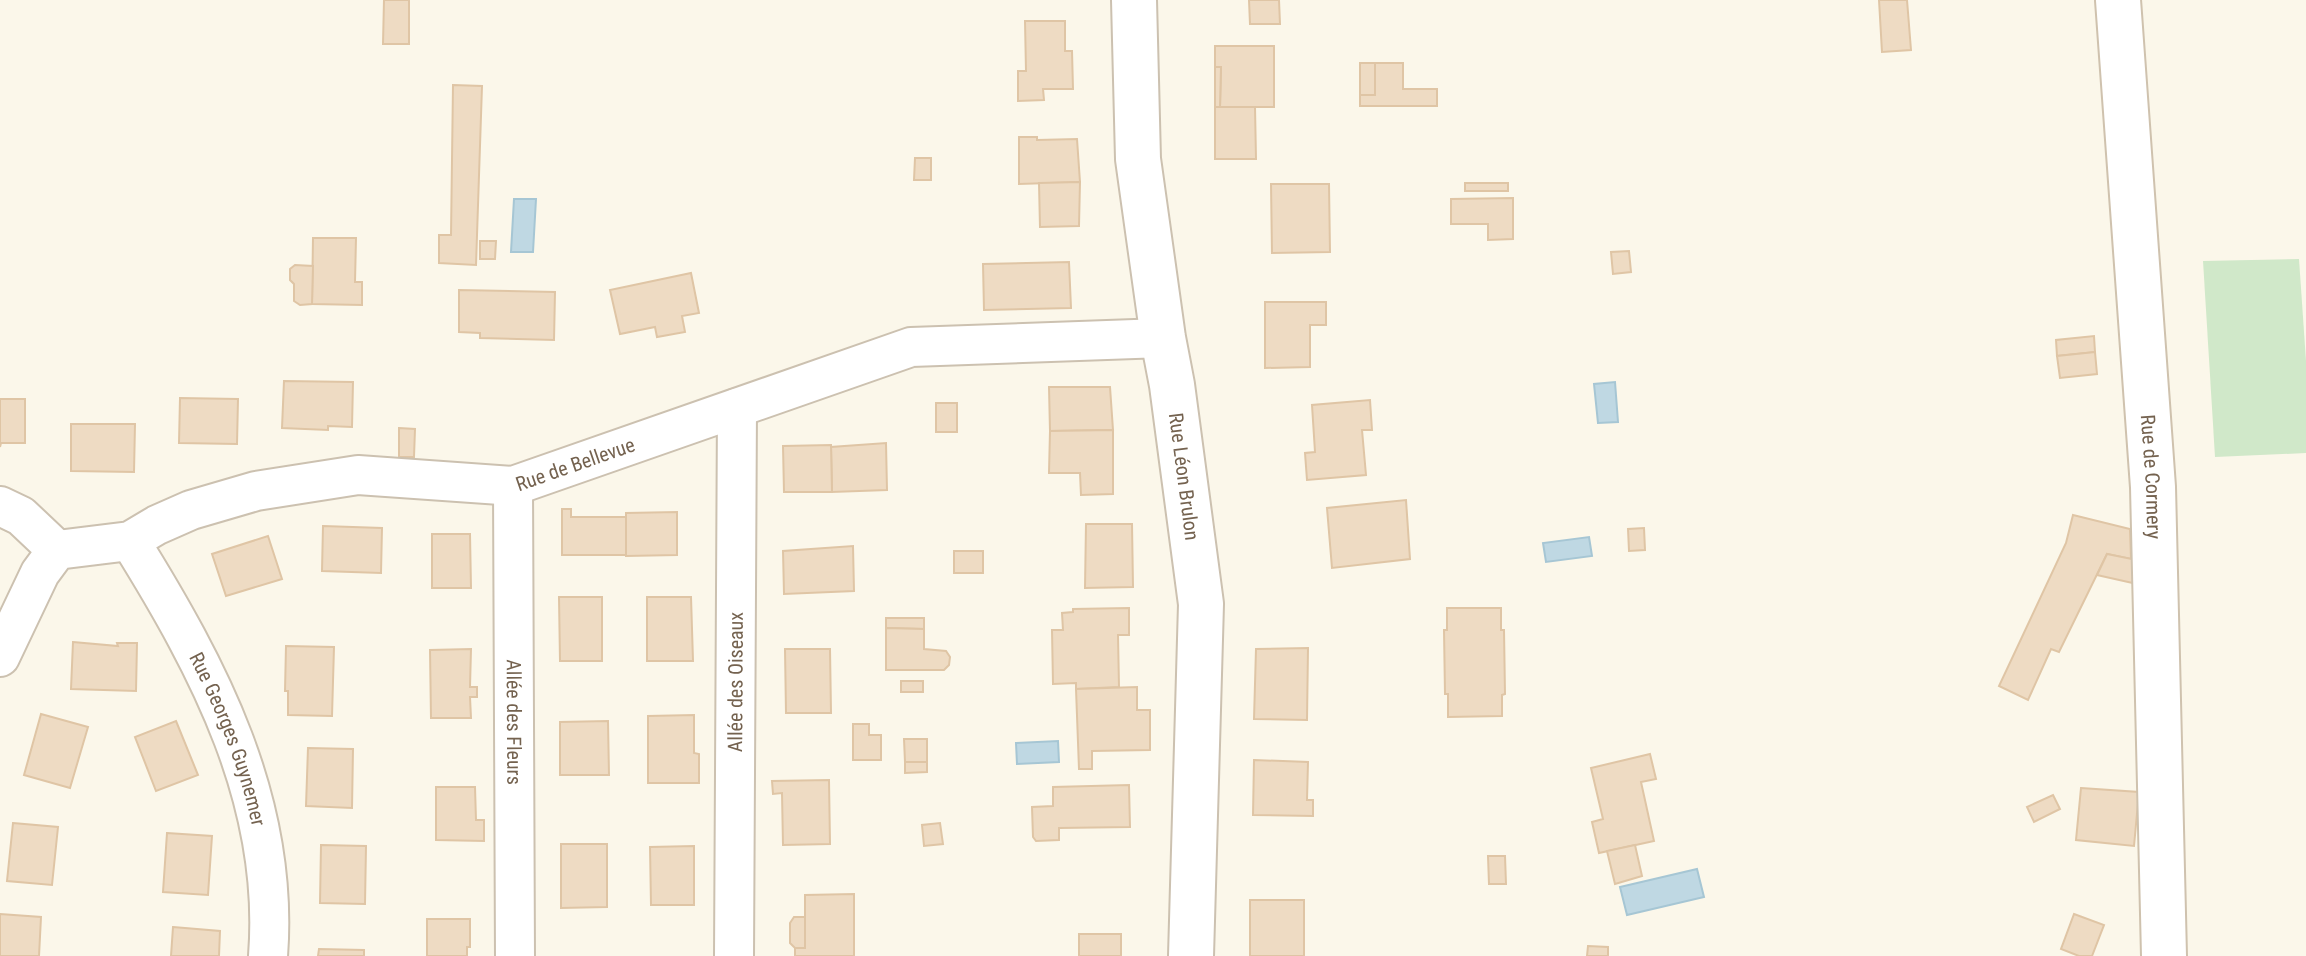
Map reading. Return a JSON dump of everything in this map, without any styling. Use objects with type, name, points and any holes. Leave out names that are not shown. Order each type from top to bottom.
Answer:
[{"type":"street","name":"Rue Léon Brulon","points":[[1134,0],[1138,159],[1201,604],[1191,956]]},
{"type":"street","name":"Rue de Cormery","points":[[2118,0],[2153,487],[2164,956]]},
{"type":"street","name":"Rue de Bellevue","points":[[57,550],[130,541],[191,510],[256,491],[358,475],[513,486],[911,347],[1163,338]]},
{"type":"street","name":"Allée des Oiseaux","points":[[734,956],[737,408]]},
{"type":"street","name":"Allée des Fleurs","points":[[513,486],[515,956]]},
{"type":"street","points":[[0,506],[21,516],[57,550],[34,585],[0,657]]},
{"type":"street","name":"Rue Georges Guynemer","points":[[130,541],[200,660],[228,721],[253,793],[265,865],[268,956]]},
{"type":"green space","points":[[2299,259],[2306,361],[2306,453],[2215,457],[2203,261]]},
{"type":"water","points":[[514,199],[536,199],[533,252],[511,252]]},
{"type":"water","points":[[1615,382],[1618,422],[1598,423],[1594,384]]},
{"type":"water","points":[[1589,537],[1592,556],[1546,562],[1543,543]]},
{"type":"water","points":[[1058,741],[1059,762],[1017,764],[1016,743]]},
{"type":"water","points":[[1697,869],[1704,897],[1627,915],[1620,887]]},
{"type":"building","points":[[384,0],[409,0],[409,44],[383,44]]},
{"type":"building","points":[[1249,0],[1279,0],[1280,24],[1250,24]]},
{"type":"building","points":[[1879,0],[1907,0],[1911,50],[1882,52]]},
{"type":"building","points":[[1025,21],[1065,21],[1065,51],[1072,51],[1073,89],[1043,89],[1044,100],[1018,101],[1018,71],[1026,71]]},
{"type":"building","points":[[1215,46],[1274,46],[1274,107],[1220,107],[1221,67],[1215,67]]},
{"type":"building","points":[[1360,63],[1375,63],[1375,95],[1360,95]]},
{"type":"building","points":[[1375,63],[1403,63],[1403,89],[1437,89],[1437,106],[1360,106],[1360,95],[1375,95]]},
{"type":"building","points":[[1215,67],[1221,67],[1220,107],[1215,107]]},
{"type":"building","points":[[453,85],[482,86],[476,265],[439,263],[439,235],[451,235]]},
{"type":"building","points":[[1215,107],[1255,107],[1256,159],[1215,159]]},
{"type":"building","points":[[1019,137],[1077,139],[1080,182],[1019,184]]},
{"type":"building","points":[[915,158],[931,158],[931,180],[914,180]]},
{"type":"building","points":[[1080,182],[1079,226],[1040,227],[1039,183]]},
{"type":"building","points":[[1465,183],[1508,183],[1508,191],[1465,191]]},
{"type":"building","points":[[1271,184],[1329,184],[1330,252],[1272,253]]},
{"type":"building","points":[[1513,198],[1513,239],[1488,240],[1488,224],[1451,224],[1451,199]]},
{"type":"building","points":[[313,238],[356,238],[355,282],[362,282],[362,305],[312,304]]},
{"type":"building","points":[[480,241],[496,241],[495,259],[480,259]]},
{"type":"building","points":[[1629,251],[1631,272],[1613,274],[1611,252]]},
{"type":"building","points":[[1069,262],[1071,308],[984,310],[983,264]]},
{"type":"building","points":[[295,265],[313,266],[312,304],[300,305],[294,301],[290,269]]},
{"type":"building","points":[[691,273],[699,313],[682,316],[685,332],[657,337],[655,327],[620,334],[610,290]]},
{"type":"building","points":[[459,290],[555,292],[554,340],[480,338],[480,333],[459,332]]},
{"type":"building","points":[[1265,302],[1326,302],[1326,325],[1310,325],[1310,367],[1265,368]]},
{"type":"building","points":[[2094,336],[2095,352],[2057,356],[2056,340]]},
{"type":"building","points":[[2095,352],[2097,374],[2060,378],[2057,356]]},
{"type":"building","points":[[284,381],[353,382],[352,427],[328,426],[328,430],[282,428]]},
{"type":"building","points":[[1049,387],[1110,387],[1113,430],[1050,431]]},
{"type":"building","points":[[180,398],[238,399],[237,444],[179,443]]},
{"type":"building","points":[[0,399],[25,399],[25,443],[1,443],[0,447]]},
{"type":"building","points":[[1370,400],[1372,430],[1362,430],[1366,475],[1307,480],[1305,453],[1315,452],[1312,405]]},
{"type":"building","points":[[936,403],[957,403],[957,432],[936,432]]},
{"type":"building","points":[[71,424],[135,424],[134,472],[71,471]]},
{"type":"building","points":[[399,428],[415,429],[414,457],[399,457]]},
{"type":"building","points":[[1113,430],[1113,494],[1081,495],[1080,473],[1049,473],[1050,431]]},
{"type":"building","points":[[886,443],[887,490],[832,492],[831,447]]},
{"type":"building","points":[[831,445],[832,492],[784,492],[783,446]]},
{"type":"building","points":[[1406,500],[1410,559],[1332,568],[1327,508]]},
{"type":"building","points":[[562,509],[571,509],[571,517],[626,517],[626,555],[562,555]]},
{"type":"building","points":[[677,512],[677,555],[626,556],[626,513]]},
{"type":"building","points":[[2073,515],[2130,529],[2131,559],[2107,554],[2059,652],[2051,649],[2028,700],[1999,686],[2066,543]]},
{"type":"building","points":[[1086,524],[1132,524],[1133,587],[1085,588]]},
{"type":"building","points":[[323,526],[382,528],[381,573],[322,571]]},
{"type":"building","points":[[1644,528],[1645,550],[1629,551],[1628,529]]},
{"type":"building","points":[[432,534],[470,534],[471,588],[432,588]]},
{"type":"building","points":[[268,536],[282,579],[226,596],[212,554]]},
{"type":"building","points":[[853,546],[854,591],[784,594],[783,551]]},
{"type":"building","points":[[954,551],[983,551],[983,573],[954,573]]},
{"type":"building","points":[[2107,554],[2137,560],[2137,584],[2097,575]]},
{"type":"building","points":[[559,597],[602,597],[602,661],[560,661]]},
{"type":"building","points":[[647,597],[691,597],[693,661],[647,661]]},
{"type":"building","points":[[1129,608],[1129,635],[1118,635],[1119,687],[1076,689],[1076,683],[1053,684],[1052,630],[1063,630],[1062,613],[1073,612],[1073,609]]},
{"type":"building","points":[[1447,608],[1501,608],[1505,694],[1502,695],[1502,716],[1448,717],[1444,630],[1447,630]]},
{"type":"building","points":[[886,618],[924,618],[924,629],[886,628]]},
{"type":"building","points":[[886,628],[924,629],[924,649],[946,651],[950,657],[949,665],[944,670],[886,670]]},
{"type":"building","points":[[73,642],[118,646],[117,643],[137,643],[136,691],[71,689]]},
{"type":"building","points":[[286,646],[334,647],[332,716],[288,715]]},
{"type":"building","points":[[1308,648],[1307,720],[1254,719],[1256,649]]},
{"type":"building","points":[[471,649],[470,687],[477,687],[477,697],[470,697],[471,718],[431,718],[430,650]]},
{"type":"building","points":[[785,649],[830,649],[831,713],[786,713]]},
{"type":"building","points":[[901,681],[923,681],[923,692],[901,692]]},
{"type":"building","points":[[1137,687],[1137,710],[1150,710],[1150,750],[1092,751],[1092,769],[1079,769],[1076,689]]},
{"type":"building","points":[[41,714],[88,727],[70,788],[24,775]]},
{"type":"building","points":[[694,715],[694,753],[699,754],[699,783],[648,783],[648,716]]},
{"type":"building","points":[[176,721],[198,775],[156,791],[135,737]]},
{"type":"building","points":[[608,721],[609,775],[560,775],[560,722]]},
{"type":"building","points":[[853,724],[869,724],[869,735],[881,735],[881,760],[853,760]]},
{"type":"building","points":[[904,739],[927,739],[927,762],[905,762]]},
{"type":"building","points":[[308,748],[353,749],[352,808],[306,806]]},
{"type":"building","points":[[1650,754],[1656,779],[1641,782],[1654,841],[1599,853],[1592,822],[1603,819],[1591,768]]},
{"type":"building","points":[[1254,760],[1308,762],[1307,800],[1313,800],[1313,816],[1253,815]]},
{"type":"building","points":[[905,762],[927,762],[927,772],[905,773]]},
{"type":"building","points":[[829,780],[830,844],[783,845],[782,793],[773,794],[772,781]]},
{"type":"building","points":[[1129,785],[1130,827],[1059,828],[1059,840],[1036,841],[1033,837],[1032,807],[1053,806],[1053,787]]},
{"type":"building","points":[[436,787],[475,787],[476,820],[484,820],[484,841],[436,840]]},
{"type":"building","points":[[2081,788],[2139,792],[2134,846],[2076,840]]},
{"type":"building","points":[[2053,795],[2060,809],[2034,822],[2027,807]]},
{"type":"building","points":[[13,823],[58,827],[52,885],[7,881]]},
{"type":"building","points":[[940,823],[943,844],[924,846],[922,825]]},
{"type":"building","points":[[167,833],[212,836],[208,895],[163,892]]},
{"type":"building","points":[[561,844],[607,844],[607,907],[561,908]]},
{"type":"building","points":[[321,845],[366,846],[365,904],[320,903]]},
{"type":"building","points":[[1635,845],[1642,876],[1615,884],[1607,851]]},
{"type":"building","points":[[694,846],[694,905],[651,905],[650,847]]},
{"type":"building","points":[[1488,856],[1505,856],[1506,884],[1489,884]]},
{"type":"building","points":[[854,894],[854,956],[795,956],[795,948],[805,948],[805,895]]},
{"type":"building","points":[[1250,900],[1304,900],[1304,956],[1250,956]]},
{"type":"building","points":[[0,914],[41,917],[39,956],[0,956]]},
{"type":"building","points":[[2074,914],[2104,925],[2092,956],[2079,956],[2061,949]]},
{"type":"building","points":[[794,917],[805,917],[805,948],[795,948],[790,943],[790,923]]},
{"type":"building","points":[[427,919],[470,919],[467,956],[427,956]]},
{"type":"building","points":[[173,927],[220,931],[219,956],[171,956]]},
{"type":"building","points":[[1079,934],[1121,934],[1121,956],[1079,956]]},
{"type":"building","points":[[1588,946],[1608,947],[1608,956],[1587,956]]},
{"type":"building","points":[[319,949],[364,950],[364,956],[318,956]]}]
